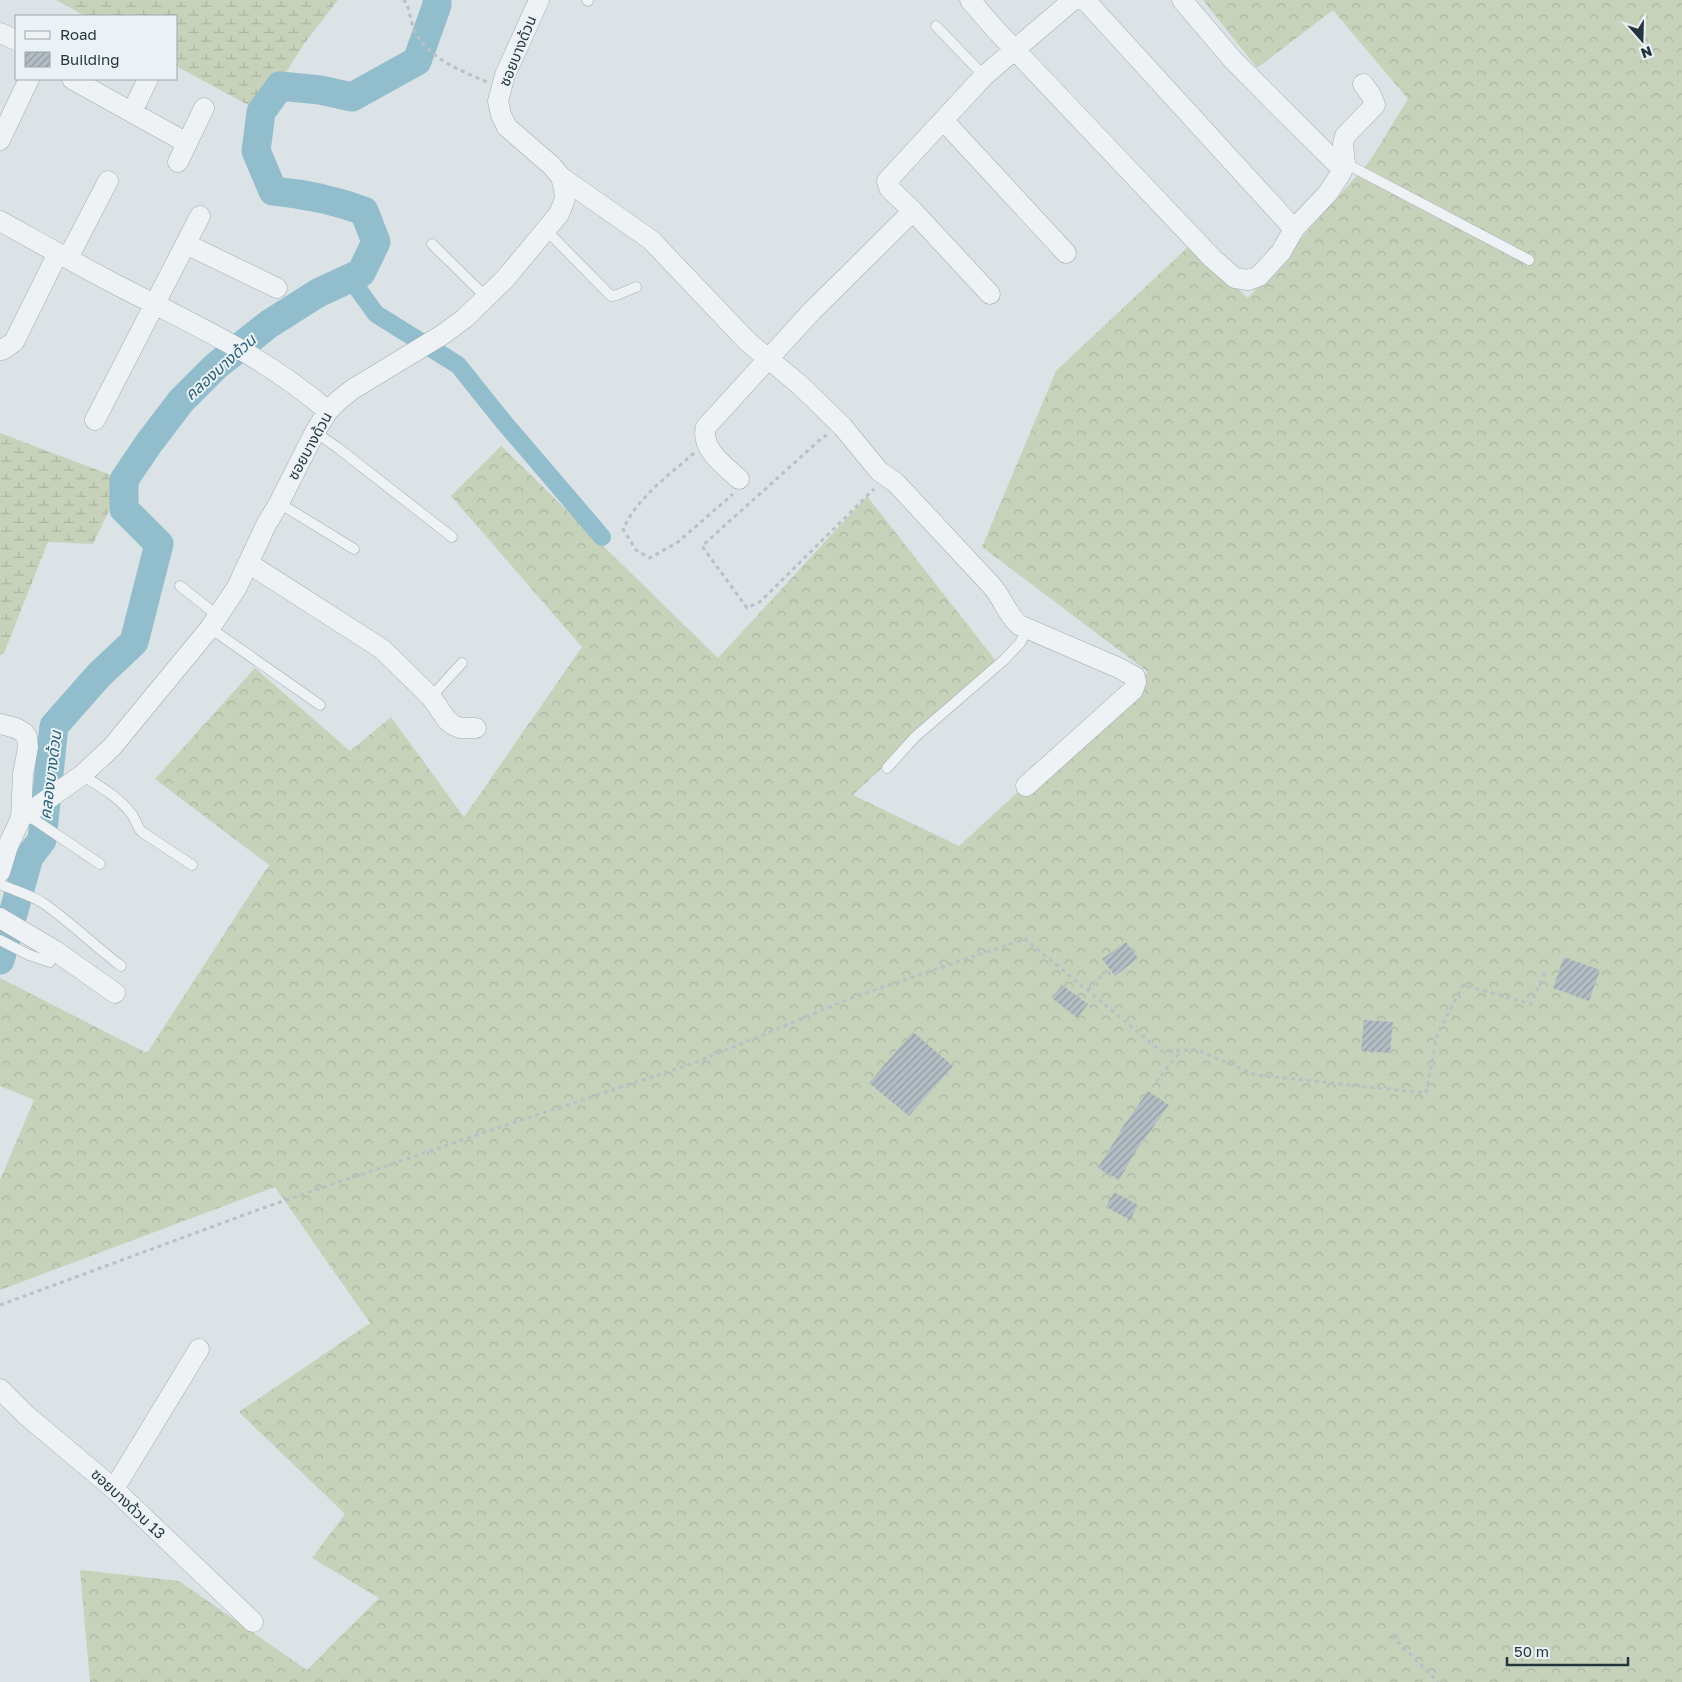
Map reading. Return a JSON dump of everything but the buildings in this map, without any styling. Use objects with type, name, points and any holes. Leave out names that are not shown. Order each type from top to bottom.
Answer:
[{"type":"street","name":"ซอยบางด้วน","points":[[3,881],[8,846],[29,816],[76,779],[112,747],[214,622],[237,587],[266,525],[315,432],[328,412],[353,389],[442,335],[487,298],[559,214],[565,199],[561,177],[552,166],[507,127],[501,115],[498,101],[505,75],[539,0]]},
{"type":"street","points":[[970,0],[1012,51],[1207,252],[1235,278],[1249,280],[1259,276],[1281,252],[1294,229],[1328,193],[1343,166],[1345,136],[1375,105],[1363,84]]},
{"type":"street","points":[[990,294],[889,188],[887,181],[988,72],[1073,0]]},
{"type":"street","points":[[1084,0],[1294,229]]},
{"type":"street","points":[[1182,0],[1233,60],[1343,166]]},
{"type":"street","points":[[0,33],[15,40]]},
{"type":"street","points":[[0,140],[29,80]]},
{"type":"street","points":[[74,80],[187,143]]},
{"type":"street","points":[[132,112],[148,80]]},
{"type":"street","points":[[178,162],[204,108]]},
{"type":"street","points":[[944,121],[1066,253]]},
{"type":"street","points":[[561,177],[651,240],[747,341],[801,386],[834,435],[896,483],[991,585],[1014,620],[1027,629],[1119,668],[1135,677],[1136,682],[1133,690],[1026,786]]},
{"type":"street","points":[[0,350],[14,342],[63,255],[108,181]]},
{"type":"street","points":[[739,479],[713,454],[705,443],[704,434],[706,428],[812,311],[912,211]]},
{"type":"street","points":[[94,420],[200,216]]},
{"type":"street","points":[[0,220],[113,283],[249,353],[292,383],[328,412]]},
{"type":"street","points":[[186,244],[277,288]]},
{"type":"street","points":[[248,563],[382,649],[431,697],[447,720],[453,725],[460,728],[476,728]]},
{"type":"street","points":[[0,724],[16,728],[27,737],[28,747],[23,774],[29,816]]},
{"type":"street","points":[[0,918],[16,938],[54,950],[115,993]]},
{"type":"street","points":[[114,1489],[199,1349]]},
{"type":"street","name":"ซอยบางด้วน 13","points":[[0,1389],[26,1415],[114,1489],[253,1622]]},
{"type":"lane","points":[[936,26],[988,72]]},
{"type":"lane","points":[[1343,166],[1529,260]]},
{"type":"lane","points":[[546,230],[611,296],[636,287]]},
{"type":"lane","points":[[432,244],[487,298]]},
{"type":"lane","points":[[315,432],[452,537]]},
{"type":"lane","points":[[279,503],[354,548]]},
{"type":"lane","points":[[180,586],[214,622],[320,705]]},
{"type":"lane","points":[[887,768],[915,737],[1004,660],[1020,644],[1027,629]]},
{"type":"lane","points":[[431,697],[462,663]]},
{"type":"lane","points":[[76,779],[120,800],[134,816],[142,832],[192,865]]},
{"type":"lane","points":[[29,816],[100,864]]},
{"type":"lane","points":[[3,881],[45,904],[121,966]]},
{"type":"lane","points":[[0,940],[16,938],[29,955],[50,962]]},
{"type":"path","points":[[404,0],[407,3],[417,37],[437,58],[451,67],[502,88]]},
{"type":"path","points":[[834,435],[822,438],[702,546],[747,608],[761,601],[875,490],[869,483]]},
{"type":"path","points":[[705,443],[648,494],[629,515],[623,529],[636,550],[650,558],[678,542],[744,485],[739,479]]},
{"type":"path","points":[[0,1304],[263,1208],[697,1062],[854,997],[1025,939],[1161,1051],[1198,1050],[1256,1075],[1426,1093],[1436,1035],[1463,985],[1531,1004],[1545,972]]},
{"type":"path","points":[[1087,990],[1109,969]]},
{"type":"path","points":[[1156,1082],[1182,1050]]},
{"type":"path","points":[[1392,1636],[1438,1682]]},
{"type":"green space","points":[[56,0],[338,0],[304,44],[261,112],[178,67],[178,15],[83,15]]},
{"type":"green space","points":[[1203,0],[1682,0],[1682,1682],[90,1682],[80,1570],[179,1581],[307,1670],[379,1598],[312,1558],[345,1514],[239,1412],[370,1323],[275,1187],[0,1290],[0,1180],[34,1100],[0,1086],[0,978],[147,1053],[269,865],[155,779],[255,668],[350,751],[391,717],[464,817],[582,647],[451,496],[501,446],[718,658],[867,496],[996,661],[853,795],[959,846],[1148,672],[982,547],[1056,371],[1190,245],[1248,298],[1369,162],[1408,99],[1333,10],[1257,68]]},
{"type":"green space","points":[[0,433],[124,480],[93,544],[48,542],[4,653],[0,655]]},
{"type":"waterway","name":"คลองบางด้วน","points":[[0,960],[29,857],[42,840],[54,726],[99,675],[134,642],[159,544],[124,509],[124,480],[181,401],[216,366],[269,324],[318,293],[361,273],[376,242],[364,211],[319,198],[273,191],[256,151],[261,112],[280,86],[320,90],[352,97],[417,61],[437,5],[437,0]]},
{"type":"waterway","points":[[350,278],[376,314],[458,365],[502,420],[602,537]]}]
